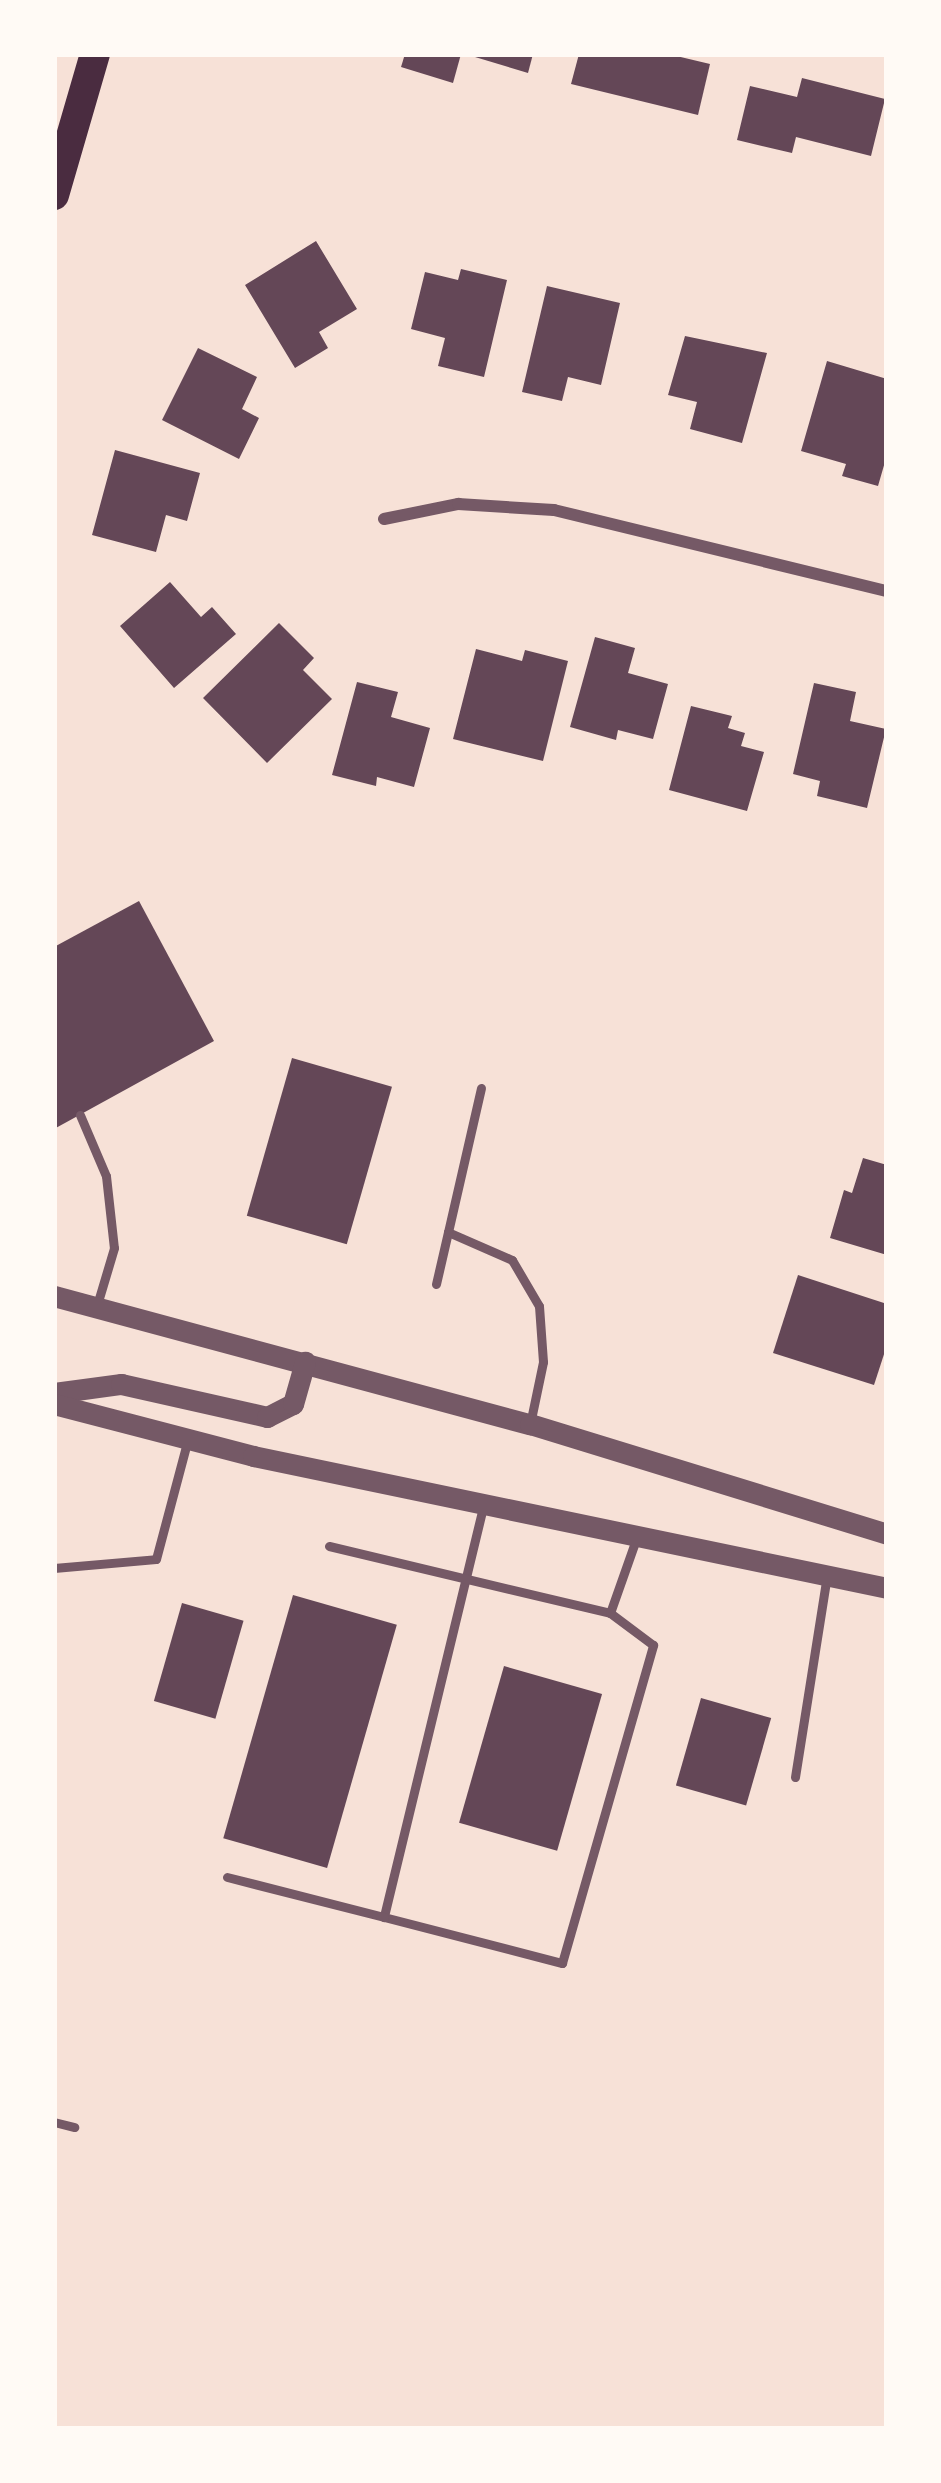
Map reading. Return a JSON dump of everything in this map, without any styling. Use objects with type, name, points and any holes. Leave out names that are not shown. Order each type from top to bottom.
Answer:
[{"type":"main road","points":[[54,195],[95,54]]},
{"type":"street","points":[[384,519],[458,504],[554,510],[887,591]]},
{"type":"street","points":[[54,1296],[530,1424],[887,1534]]},
{"type":"street","points":[[54,1394],[121,1384],[266,1417],[293,1404],[305,1362]]},
{"type":"street","points":[[54,1404],[188,1439],[887,1588]]},
{"type":"lane","points":[[436,1284],[481,1088]]},
{"type":"lane","points":[[80,1114],[106,1176],[114,1248],[96,1308]]},
{"type":"lane","points":[[448,1232],[512,1260],[539,1306],[543,1362],[530,1424]]},
{"type":"lane","points":[[54,1568],[156,1559],[188,1439]]},
{"type":"lane","points":[[383,1917],[484,1503]]},
{"type":"lane","points":[[610,1613],[638,1534]]},
{"type":"lane","points":[[227,1877],[562,1963],[653,1645],[610,1613],[328,1546]]},
{"type":"lane","points":[[795,1777],[827,1574]]},
{"type":"lane","points":[[54,2122],[74,2127]]},
{"type":"building","points":[[405,54],[461,54],[453,83],[401,67]]},
{"type":"building","points":[[465,54],[533,54],[528,73]]},
{"type":"building","points":[[579,54],[668,54],[710,64],[698,115],[571,84]]},
{"type":"building","points":[[802,78],[885,99],[871,156],[796,137],[792,153],[737,140],[750,86],[797,97]]},
{"type":"building","points":[[316,241],[357,309],[319,332],[328,348],[295,368],[245,285]]},
{"type":"building","points":[[461,269],[507,280],[484,377],[438,366],[445,338],[411,329],[425,272],[458,280]]},
{"type":"building","points":[[547,286],[620,303],[601,385],[568,377],[562,401],[522,392]]},
{"type":"building","points":[[685,336],[767,353],[742,443],[690,429],[697,402],[668,395]]},
{"type":"building","points":[[198,348],[257,377],[242,409],[259,418],[239,459],[162,420]]},
{"type":"building","points":[[827,361],[887,379],[887,455],[878,486],[842,476],[846,464],[801,451]]},
{"type":"building","points":[[115,450],[200,473],[187,521],[166,515],[156,552],[92,535]]},
{"type":"building","points":[[170,582],[201,617],[212,607],[236,634],[174,688],[120,626]]},
{"type":"building","points":[[279,623],[314,658],[303,670],[332,699],[267,763],[203,698]]},
{"type":"building","points":[[595,637],[635,648],[628,673],[668,684],[653,739],[618,730],[616,740],[570,727]]},
{"type":"building","points":[[476,649],[522,661],[525,650],[568,661],[543,761],[453,739]]},
{"type":"building","points":[[357,682],[398,692],[391,717],[430,728],[414,787],[377,777],[376,786],[332,775]]},
{"type":"building","points":[[814,683],[856,692],[850,721],[886,729],[867,808],[817,796],[820,781],[793,774]]},
{"type":"building","points":[[691,706],[732,716],[728,728],[745,733],[741,746],[764,752],[747,811],[669,790]]},
{"type":"building","points":[[139,901],[214,1041],[54,1129],[54,947]]},
{"type":"building","points":[[292,1058],[392,1087],[347,1244],[247,1216]]},
{"type":"building","points":[[863,1158],[887,1165],[887,1255],[830,1238],[844,1190],[852,1193]]},
{"type":"building","points":[[798,1275],[887,1304],[887,1345],[874,1385],[773,1353]]},
{"type":"building","points":[[293,1595],[397,1625],[327,1868],[223,1838]]},
{"type":"building","points":[[182,1603],[244,1621],[215,1719],[154,1701]]},
{"type":"building","points":[[504,1666],[602,1694],[557,1851],[459,1823]]},
{"type":"building","points":[[701,1698],[771,1718],[746,1806],[676,1785]]}]
